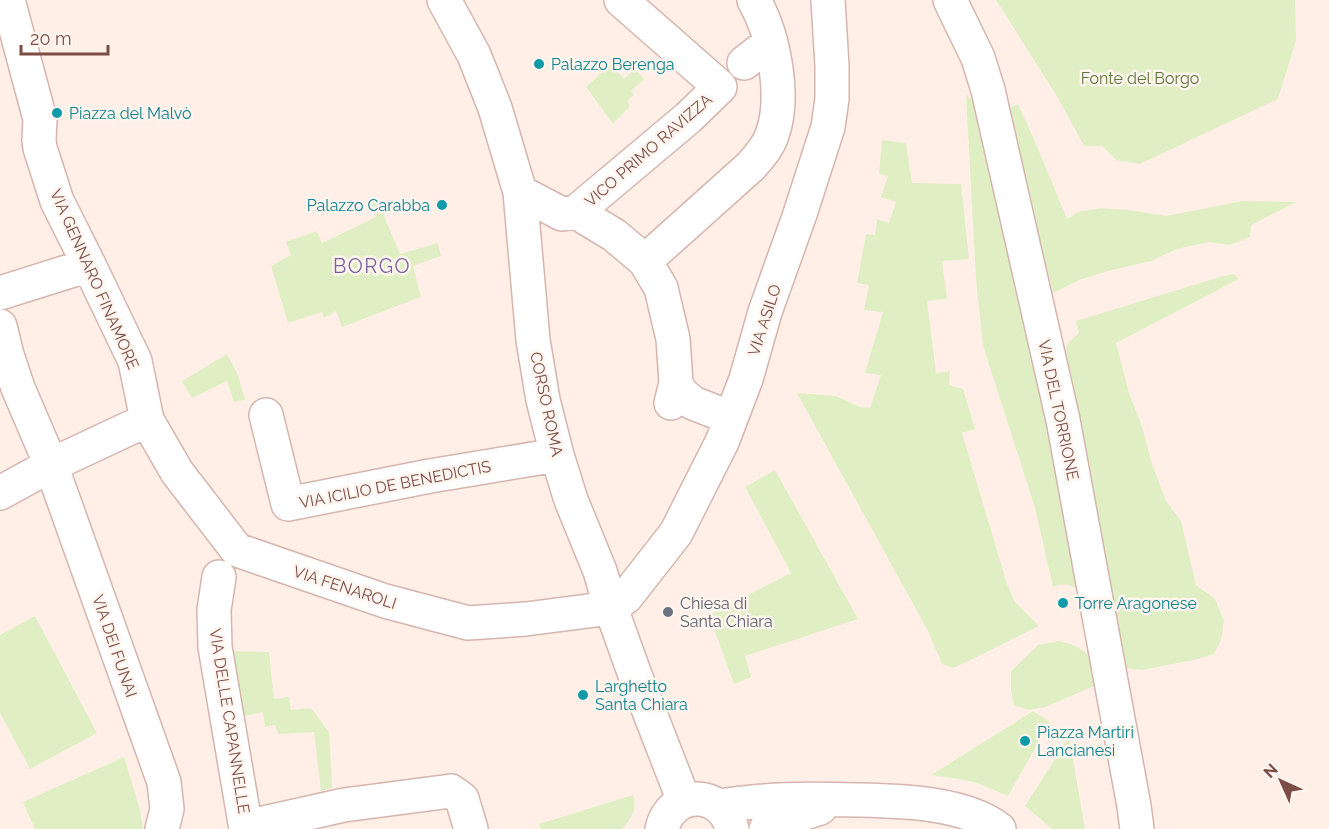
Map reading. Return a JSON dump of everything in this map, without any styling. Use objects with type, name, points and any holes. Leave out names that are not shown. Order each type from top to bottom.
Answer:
[{"type":"street","name":"CORSO ROMA","points":[[444,0],[474,55],[495,108],[520,192],[533,340],[543,400],[557,454],[571,500],[600,571],[647,708],[684,801]]},
{"type":"street","name":"VICO PRIMO RAVIZZA","points":[[576,213],[688,118],[720,87],[621,0]]},
{"type":"street","points":[[645,261],[752,166],[772,135],[777,112],[778,88],[771,42],[754,0]]},
{"type":"street","name":"VIA ASILO","points":[[611,608],[626,597],[676,533],[722,442],[746,379],[765,312],[828,127],[832,99],[832,66],[828,0]]},
{"type":"street","name":"VIA DEL TORRIONE","points":[[950,0],[978,58],[988,90],[1046,345],[1065,431],[1137,829]]},
{"type":"street","name":"VIA GENNARO FINAMORE","points":[[11,14],[40,119],[39,140],[42,155],[57,201],[135,361],[147,420]]},
{"type":"street","points":[[744,63],[771,42]]},
{"type":"street","points":[[520,192],[561,214],[576,213],[614,235],[645,261],[661,288],[673,339],[674,393],[681,393],[693,403],[731,418]]},
{"type":"street","points":[[0,292],[89,265]]},
{"type":"street","name":"VIA DEI FUNAI","points":[[0,326],[18,388],[51,465],[164,782],[167,809],[162,829]]},
{"type":"street","name":"VIA ICILIO DE BENEDICTIS","points":[[266,415],[288,504],[557,454]]},
{"type":"street","points":[[0,493],[51,465],[147,420]]},
{"type":"street","name":"VIA FENAROLI","points":[[147,420],[177,472],[237,550],[385,601],[468,623],[526,619],[611,608]]},
{"type":"street","name":"VIA DELLE CAPANNELLE","points":[[219,578],[214,610],[215,647],[246,828]]},
{"type":"street","points":[[246,828],[344,805],[451,791],[462,799],[471,829]]},
{"type":"street","points":[[662,829],[671,809],[684,801],[693,799],[711,801],[725,818],[765,801],[821,799],[905,801],[962,811],[985,820],[999,829]]},
{"type":"street","points":[[766,829],[790,818],[857,800]]},
{"type":"green space","name":"Fonte del Borgo","points":[[996,0],[1295,0],[1296,40],[1278,99],[1140,164],[1116,160],[1102,146],[1084,146],[1058,98]]},
{"type":"green space","points":[[611,64],[624,79],[635,69],[644,79],[631,91],[634,95],[627,101],[630,106],[613,124],[586,87]]},
{"type":"green space","points":[[966,94],[976,106],[1043,396],[1079,590],[1066,585],[1053,587],[1035,508],[983,346],[976,280]]},
{"type":"green space","points":[[1018,104],[1067,219],[1078,212],[1100,208],[1166,216],[1242,201],[1296,202],[1251,225],[1250,237],[1230,245],[1209,242],[1177,249],[1151,261],[1079,280],[1053,293],[1008,109]]},
{"type":"green space","points":[[882,140],[906,143],[912,183],[961,184],[969,259],[942,261],[947,299],[927,301],[936,373],[950,371],[949,385],[963,389],[975,429],[962,433],[1007,584],[1015,602],[1039,626],[953,668],[942,664],[928,631],[797,393],[836,396],[860,407],[870,408],[881,375],[865,373],[883,312],[864,310],[869,285],[857,283],[866,234],[875,235],[877,219],[889,223],[896,202],[881,197],[888,176],[879,174]]},
{"type":"green space","points":[[377,199],[400,254],[438,243],[441,256],[413,266],[421,297],[342,327],[336,311],[324,318],[322,312],[288,323],[271,266],[291,255],[286,242],[317,231],[322,243],[376,217],[370,200]]},
{"type":"green space","points":[[1234,274],[1239,279],[1116,343],[1152,464],[1166,501],[1181,521],[1196,585],[1215,599],[1224,621],[1221,640],[1214,654],[1142,670],[1123,668],[1063,355],[1069,342],[1079,333],[1076,321]]},
{"type":"green space","points":[[227,354],[238,375],[245,400],[234,402],[227,381],[192,398],[182,381]]},
{"type":"green space","points":[[775,470],[858,619],[745,656],[751,677],[734,684],[709,615],[791,573],[745,487]]},
{"type":"green space","points":[[35,616],[97,733],[30,769],[0,713],[0,635]]},
{"type":"green space","points":[[1059,641],[1073,645],[1088,655],[1098,672],[1094,686],[1045,707],[1028,710],[1014,705],[1011,671],[1038,645]]},
{"type":"green space","points":[[229,651],[269,652],[274,699],[289,697],[291,710],[311,708],[329,732],[332,788],[321,791],[314,732],[278,734],[275,725],[265,727],[263,712],[236,718]]},
{"type":"green space","points":[[1033,711],[1050,722],[1008,796],[977,783],[931,775]]},
{"type":"green space","points":[[1069,737],[1085,829],[1052,829],[1025,806]]},
{"type":"green space","points":[[124,757],[140,809],[143,829],[35,829],[23,802]]},
{"type":"green space","points":[[633,795],[635,804],[633,813],[622,829],[541,829],[539,824]]},
{"type":"place","name":"Palazzo Berenga","points":[[539,64]]},
{"type":"place","name":"Piazza del Malvò","points":[[57,113]]},
{"type":"place","name":"Palazzo Carabba","points":[[442,205]]},
{"type":"place","name":"Torre Aragonese","points":[[1063,603]]},
{"type":"place","name":"Chiesa di Santa Chiara","points":[[668,612]]},
{"type":"place","name":"Larghetto Santa Chiara","points":[[583,695]]},
{"type":"place","name":"Piazza Martiri Lancianesi","points":[[1025,741]]},
{"type":"district","name":"BORGO","points":[[372,266]]}]
